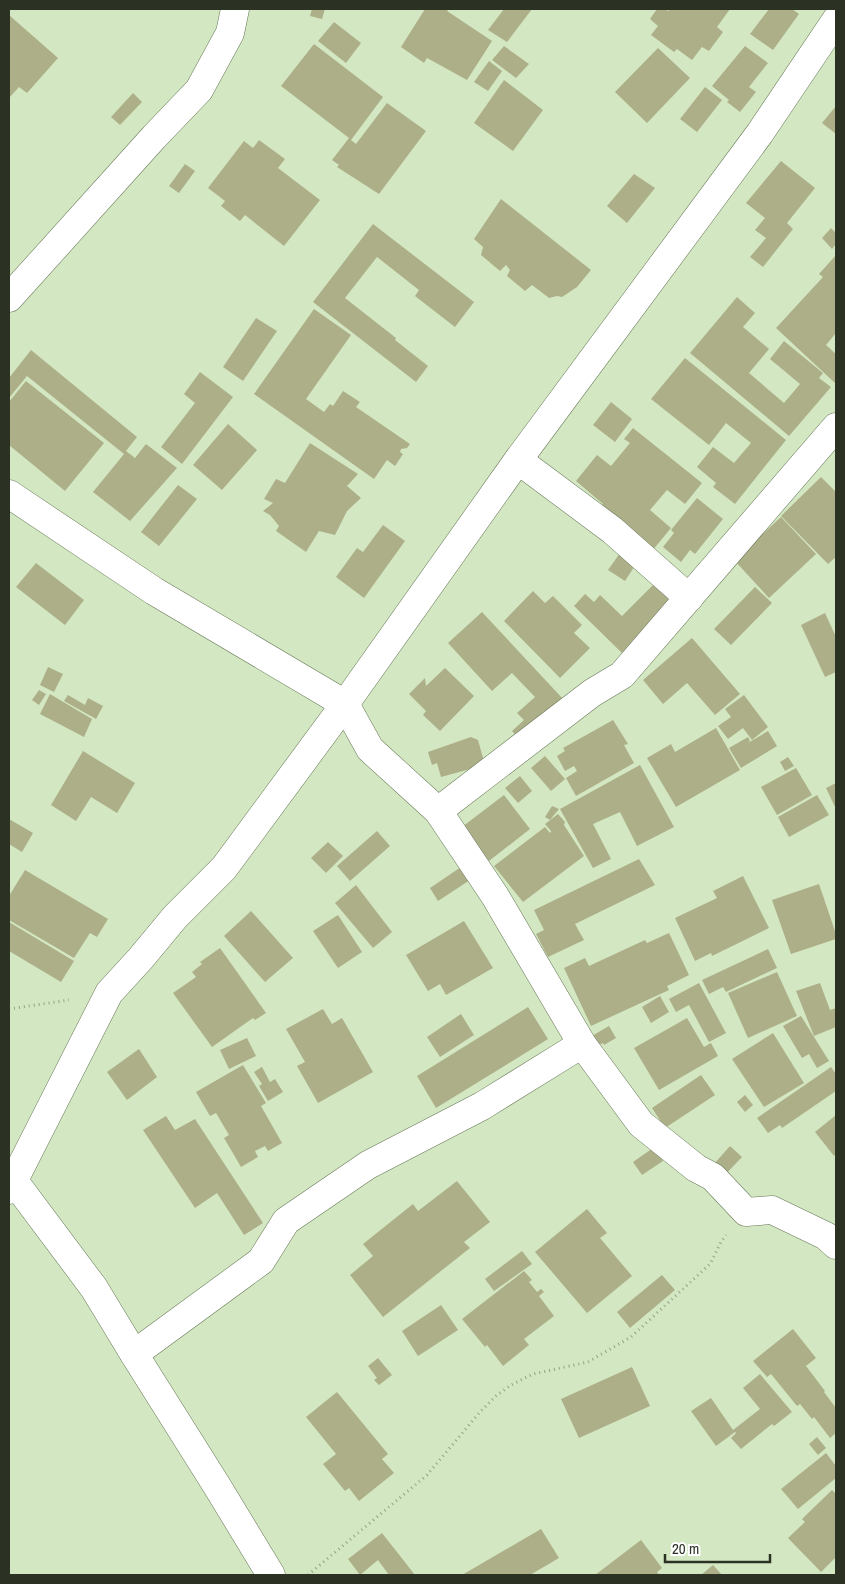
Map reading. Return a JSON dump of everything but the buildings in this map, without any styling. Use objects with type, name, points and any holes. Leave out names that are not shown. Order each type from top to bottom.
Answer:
[{"type":"street","points":[[9,298],[154,137],[199,90],[230,33],[235,9]]},
{"type":"street","points":[[271,1575],[94,1288],[12,1185],[109,993],[175,917],[224,868],[518,460],[760,133],[836,20]]},
{"type":"street","points":[[438,811],[592,693],[622,675],[836,427]]},
{"type":"street","points":[[518,460],[612,530],[689,598]]},
{"type":"street","points":[[9,494],[154,591],[344,704],[370,749],[438,811],[495,896],[582,1044],[641,1124],[696,1168],[713,1177],[746,1212],[772,1210],[826,1236],[836,1245]]},
{"type":"street","points":[[134,1354],[261,1261],[286,1220],[368,1165],[482,1106],[582,1044]]},
{"type":"path","points":[[9,1009],[109,993]]},
{"type":"path","points":[[308,1575],[427,1475],[480,1412],[511,1384],[533,1374],[588,1362],[631,1337],[710,1264],[720,1242],[746,1212]]}]
